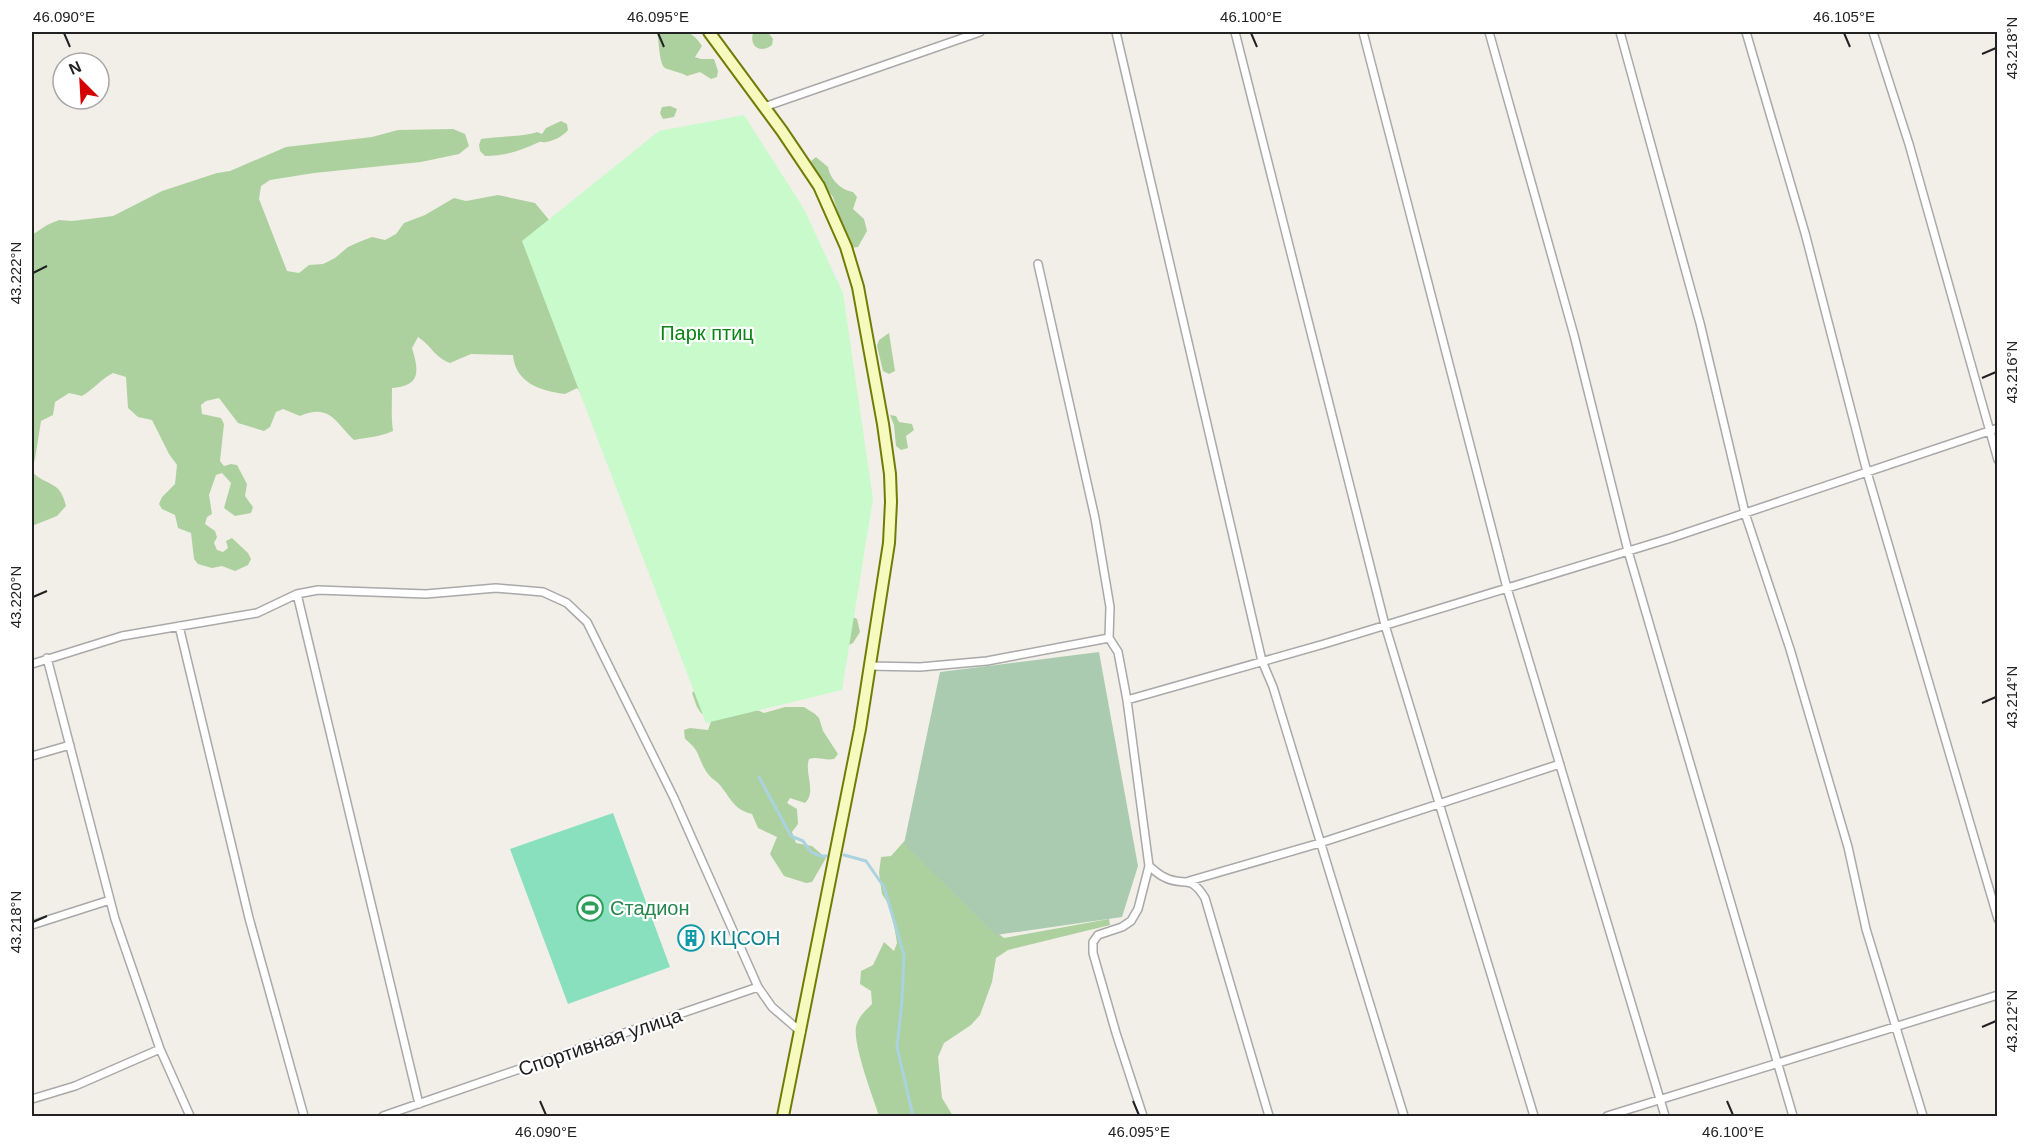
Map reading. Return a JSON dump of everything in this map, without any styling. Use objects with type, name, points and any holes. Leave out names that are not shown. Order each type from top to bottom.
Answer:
[{"type":"main road","points":[[709,32],[819,186],[846,247],[858,287],[884,424],[891,502],[889,543],[860,729],[783,1116]]},
{"type":"street","points":[[764,107],[970,33],[980,32]]},
{"type":"street","points":[[1116,32],[1262,661],[1273,687],[1404,1116]]},
{"type":"street","points":[[1235,32],[1385,625],[1534,1116]]},
{"type":"street","points":[[1363,32],[1507,588],[1665,1116]]},
{"type":"street","points":[[1489,32],[1574,335],[1628,551],[1793,1116]]},
{"type":"street","points":[[1620,32],[1700,323],[1745,513],[1797,671],[1848,847],[1866,928],[1923,1116]]},
{"type":"street","points":[[1746,32],[1804,233],[1867,472],[1998,919]]},
{"type":"street","points":[[1873,32],[1909,144],[1998,460]]},
{"type":"street","points":[[1038,264],[1054,327],[1095,518],[1110,607],[1109,638],[1118,652],[1127,700],[1149,866],[1138,909],[1131,921],[1122,927],[1098,935],[1094,942],[1093,953],[1143,1116]]},
{"type":"street","points":[[1127,700],[1628,551],[1998,428]]},
{"type":"street","points":[[32,664],[122,636],[257,613],[297,594],[318,590],[426,594],[495,588],[543,592],[567,603],[587,622],[674,798],[758,987],[772,1007],[801,1032]]},
{"type":"street","points":[[297,594],[419,1104]]},
{"type":"street","points":[[179,626],[249,918],[304,1116]]},
{"type":"street","points":[[869,666],[920,667],[987,661],[1109,638]]},
{"type":"street","points":[[47,658],[115,919],[160,1049],[190,1116]]},
{"type":"street","points":[[32,756],[70,745]]},
{"type":"street","points":[[1149,866],[1166,879],[1189,881],[1320,843],[1560,764]]},
{"type":"street","points":[[1189,881],[1198,887],[1205,898],[1269,1116]]},
{"type":"street","points":[[32,925],[110,900]]},
{"type":"street","name":"Спортивная улица","points":[[383,1116],[758,987]]},
{"type":"street","points":[[1607,1116],[1998,995]]},
{"type":"street","points":[[32,1099],[75,1086],[160,1049]]},
{"type":"green space","points":[[683,31],[693,35],[702,46],[695,57],[714,59],[718,71],[717,77],[711,79],[700,72],[687,76],[665,68],[660,57],[657,32]]},
{"type":"green space","points":[[768,32],[773,39],[772,45],[764,49],[757,48],[753,42],[753,33]]},
{"type":"green space","points":[[670,106],[677,109],[674,117],[663,119],[660,113],[662,107]]},
{"type":"green space","name":"Парк птиц","points":[[744,115],[804,209],[843,293],[873,499],[842,690],[706,723],[522,241],[659,131]]},
{"type":"green space","points":[[561,121],[567,124],[568,130],[552,141],[540,142],[518,151],[499,155],[485,156],[480,151],[481,139],[537,132],[542,134],[546,128]]},
{"type":"green space","points":[[453,129],[465,134],[469,146],[459,154],[421,162],[270,180],[261,186],[259,199],[287,271],[299,273],[309,265],[323,264],[348,247],[372,237],[385,240],[396,234],[404,223],[425,215],[454,198],[466,201],[498,195],[535,203],[560,233],[846,614],[857,619],[860,632],[853,643],[707,717],[701,713],[692,693],[702,684],[580,392],[577,388],[565,394],[556,393],[531,384],[519,372],[513,355],[471,354],[450,363],[418,337],[412,348],[416,376],[408,384],[392,388],[393,431],[354,440],[331,416],[325,413],[318,412],[300,416],[283,409],[276,412],[270,427],[264,431],[238,423],[219,398],[206,401],[201,405],[202,414],[221,418],[224,424],[220,461],[224,466],[237,465],[247,484],[245,496],[253,507],[251,513],[235,516],[224,508],[231,483],[222,473],[216,475],[209,495],[212,514],[207,517],[205,524],[215,531],[217,537],[214,543],[217,550],[223,552],[228,548],[226,541],[232,538],[248,553],[251,559],[248,565],[235,571],[222,566],[212,568],[198,564],[194,559],[191,533],[178,528],[175,515],[162,509],[159,504],[162,497],[175,484],[177,465],[152,420],[138,417],[128,408],[126,377],[113,373],[82,396],[69,393],[55,402],[53,415],[41,421],[32,470],[32,235],[59,220],[72,221],[113,216],[162,191],[230,171],[286,147],[372,137],[398,130]]},
{"type":"green space","points":[[816,157],[828,167],[837,183],[853,192],[857,197],[853,209],[864,219],[867,231],[858,247],[850,248],[848,245],[833,197],[825,187],[824,180],[813,169],[811,161]]},
{"type":"green space","points":[[889,333],[895,371],[889,374],[883,371],[877,346],[879,340]]},
{"type":"green space","points":[[890,415],[896,416],[899,422],[912,424],[914,430],[906,436],[908,448],[901,450],[896,446],[894,425]]},
{"type":"green space","points":[[32,472],[57,488],[66,506],[57,516],[32,526]]},
{"type":"green space","points":[[1099,652],[1138,866],[1122,917],[996,935],[904,844],[940,672]]},
{"type":"green space","points":[[785,707],[804,707],[815,714],[838,754],[834,759],[809,759],[810,793],[808,799],[805,803],[790,798],[787,803],[797,809],[798,824],[792,832],[796,843],[812,846],[826,858],[812,882],[806,883],[784,876],[770,854],[777,837],[758,828],[752,814],[736,806],[708,774],[697,752],[685,739],[684,730],[690,728],[708,730],[713,716],[745,709],[764,713]]},
{"type":"green space","name":"Стадион","points":[[613,813],[670,967],[568,1004],[510,849]]},
{"type":"green space","points":[[916,828],[986,924],[1004,938],[1109,919],[1110,925],[1008,950],[996,958],[992,982],[980,1015],[971,1025],[944,1043],[938,1057],[942,1098],[953,1116],[879,1116],[857,1046],[858,1020],[872,1004],[871,991],[860,984],[861,971],[873,965],[884,942],[894,951],[897,943],[891,908],[882,894],[879,873],[881,857],[891,856]]},
{"type":"waterway","points":[[759,777],[791,836],[803,841],[811,852],[820,856],[828,856]]},
{"type":"waterway","points":[[844,855],[866,861],[884,887],[904,955],[897,1047],[913,1116]]},
{"type":"place","name":"Стадион","points":[[590,908]]},
{"type":"place","name":"КЦСОН","points":[[691,938]]}]
